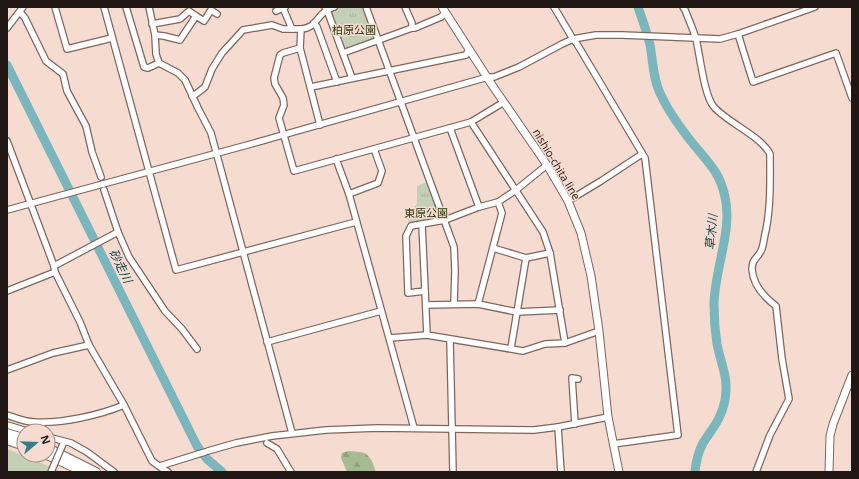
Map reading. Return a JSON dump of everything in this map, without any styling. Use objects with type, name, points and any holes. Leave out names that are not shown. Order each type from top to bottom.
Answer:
[{"type":"highway","points":[[56,452],[96,472]]},
{"type":"highway","points":[[56,459],[84,472]]},
{"type":"main road","name":"nishio-chita line","points":[[444,10],[547,165],[568,201],[581,232],[587,256],[599,331],[608,417],[619,472]]},
{"type":"main road","points":[[829,472],[830,436],[852,374]]},
{"type":"street","points":[[55,7],[67,49],[112,38]]},
{"type":"street","points":[[104,7],[176,270],[356,222]]},
{"type":"street","points":[[126,7],[144,67],[148,68],[159,63]]},
{"type":"street","points":[[149,7],[155,35],[156,54],[159,63],[182,76],[189,86],[192,96],[209,128],[292,433]]},
{"type":"street","points":[[192,96],[205,86],[212,69],[222,53],[243,30],[272,25],[283,29],[301,30],[308,28],[314,23],[326,8],[334,7]]},
{"type":"street","points":[[366,7],[454,247],[454,304]]},
{"type":"street","points":[[405,7],[412,24],[412,28]]},
{"type":"street","points":[[554,7],[645,158],[678,435],[614,444]]},
{"type":"street","points":[[682,7],[685,10],[696,38],[712,106],[728,120],[749,134],[770,154],[770,199],[766,229],[762,250],[752,261],[752,270],[759,289],[776,306],[782,359],[789,399],[770,435],[756,472]]},
{"type":"street","points":[[7,210],[284,135],[488,77],[494,77],[519,67],[562,44],[573,40],[596,35],[720,39],[815,7]]},
{"type":"street","points":[[276,11],[284,8],[292,29]]},
{"type":"street","points":[[326,8],[352,78]]},
{"type":"street","points":[[7,28],[21,9],[46,60],[63,74],[68,92],[86,126],[92,152],[101,178]]},
{"type":"street","points":[[152,24],[180,20],[189,11],[204,21],[211,10],[217,14]]},
{"type":"street","points":[[343,53],[415,28],[441,17],[444,10]]},
{"type":"street","points":[[155,35],[180,40],[196,16]]},
{"type":"street","points":[[314,23],[317,27],[337,82]]},
{"type":"street","points":[[301,30],[300,48],[320,125]]},
{"type":"street","points":[[738,34],[753,82],[836,53],[852,98]]},
{"type":"street","points":[[300,48],[280,55],[274,74],[274,81],[284,101],[279,118],[294,171],[471,122],[504,102]]},
{"type":"street","points":[[311,87],[466,55],[469,49]]},
{"type":"street","points":[[471,122],[542,232],[550,253],[565,343]]},
{"type":"street","points":[[450,128],[479,207]]},
{"type":"street","points":[[7,141],[31,203],[55,272],[80,322],[89,345],[124,405],[152,461],[168,472]]},
{"type":"street","points":[[350,194],[378,183],[382,171],[374,149]]},
{"type":"street","points":[[568,201],[642,154]]},
{"type":"street","points":[[336,159],[350,194],[356,222],[390,338],[414,428]]},
{"type":"street","points":[[425,292],[408,293],[406,236],[411,226],[445,220],[479,207],[498,202],[516,190],[547,165]]},
{"type":"street","points":[[104,190],[118,232],[129,257],[165,311],[182,329],[197,350]]},
{"type":"street","points":[[478,304],[502,213],[498,202]]},
{"type":"street","points":[[422,224],[427,335]]},
{"type":"street","points":[[54,266],[118,232]]},
{"type":"street","points":[[493,248],[526,258],[550,253]]},
{"type":"street","points":[[511,348],[526,258]]},
{"type":"street","points":[[7,291],[55,272]]},
{"type":"street","points":[[426,305],[478,304],[517,312],[560,310]]},
{"type":"street","points":[[267,342],[381,311]]},
{"type":"street","points":[[390,338],[427,335],[523,351],[545,344],[565,343],[599,331]]},
{"type":"street","points":[[450,340],[453,472]]},
{"type":"street","points":[[7,370],[53,353],[89,345]]},
{"type":"street","points":[[575,424],[572,378],[578,379]]},
{"type":"street","points":[[7,415],[35,422],[81,418],[124,405]]},
{"type":"street","points":[[160,466],[236,443],[292,433],[356,428],[534,430],[608,417]]},
{"type":"street","points":[[558,427],[561,472]]},
{"type":"street","points":[[56,440],[71,443],[87,452],[114,472]]},
{"type":"street","points":[[51,472],[64,443]]},
{"type":"street","points":[[267,443],[277,449],[291,472]]},
{"type":"green space","name":"柏原公園","points":[[338,7],[364,7],[375,35],[373,41],[343,53],[329,10]]},
{"type":"green space","name":"東原公園","points":[[427,182],[440,217],[421,227],[409,229],[408,215],[417,204],[417,186]]},
{"type":"green space","points":[[7,449],[16,453],[16,463],[41,463],[63,472],[7,472]]},
{"type":"green space","points":[[348,451],[360,452],[367,455],[376,472],[347,472],[341,458],[342,453]]},
{"type":"waterway","name":"草木川","points":[[638,7],[650,45],[658,89],[676,121],[717,175],[723,189],[727,210],[727,223],[717,278],[714,305],[717,344],[725,378],[726,392],[724,406],[719,418],[700,450],[695,472]]},
{"type":"waterway","name":"砂走川","points":[[7,65],[197,446],[207,459],[222,472]]}]
